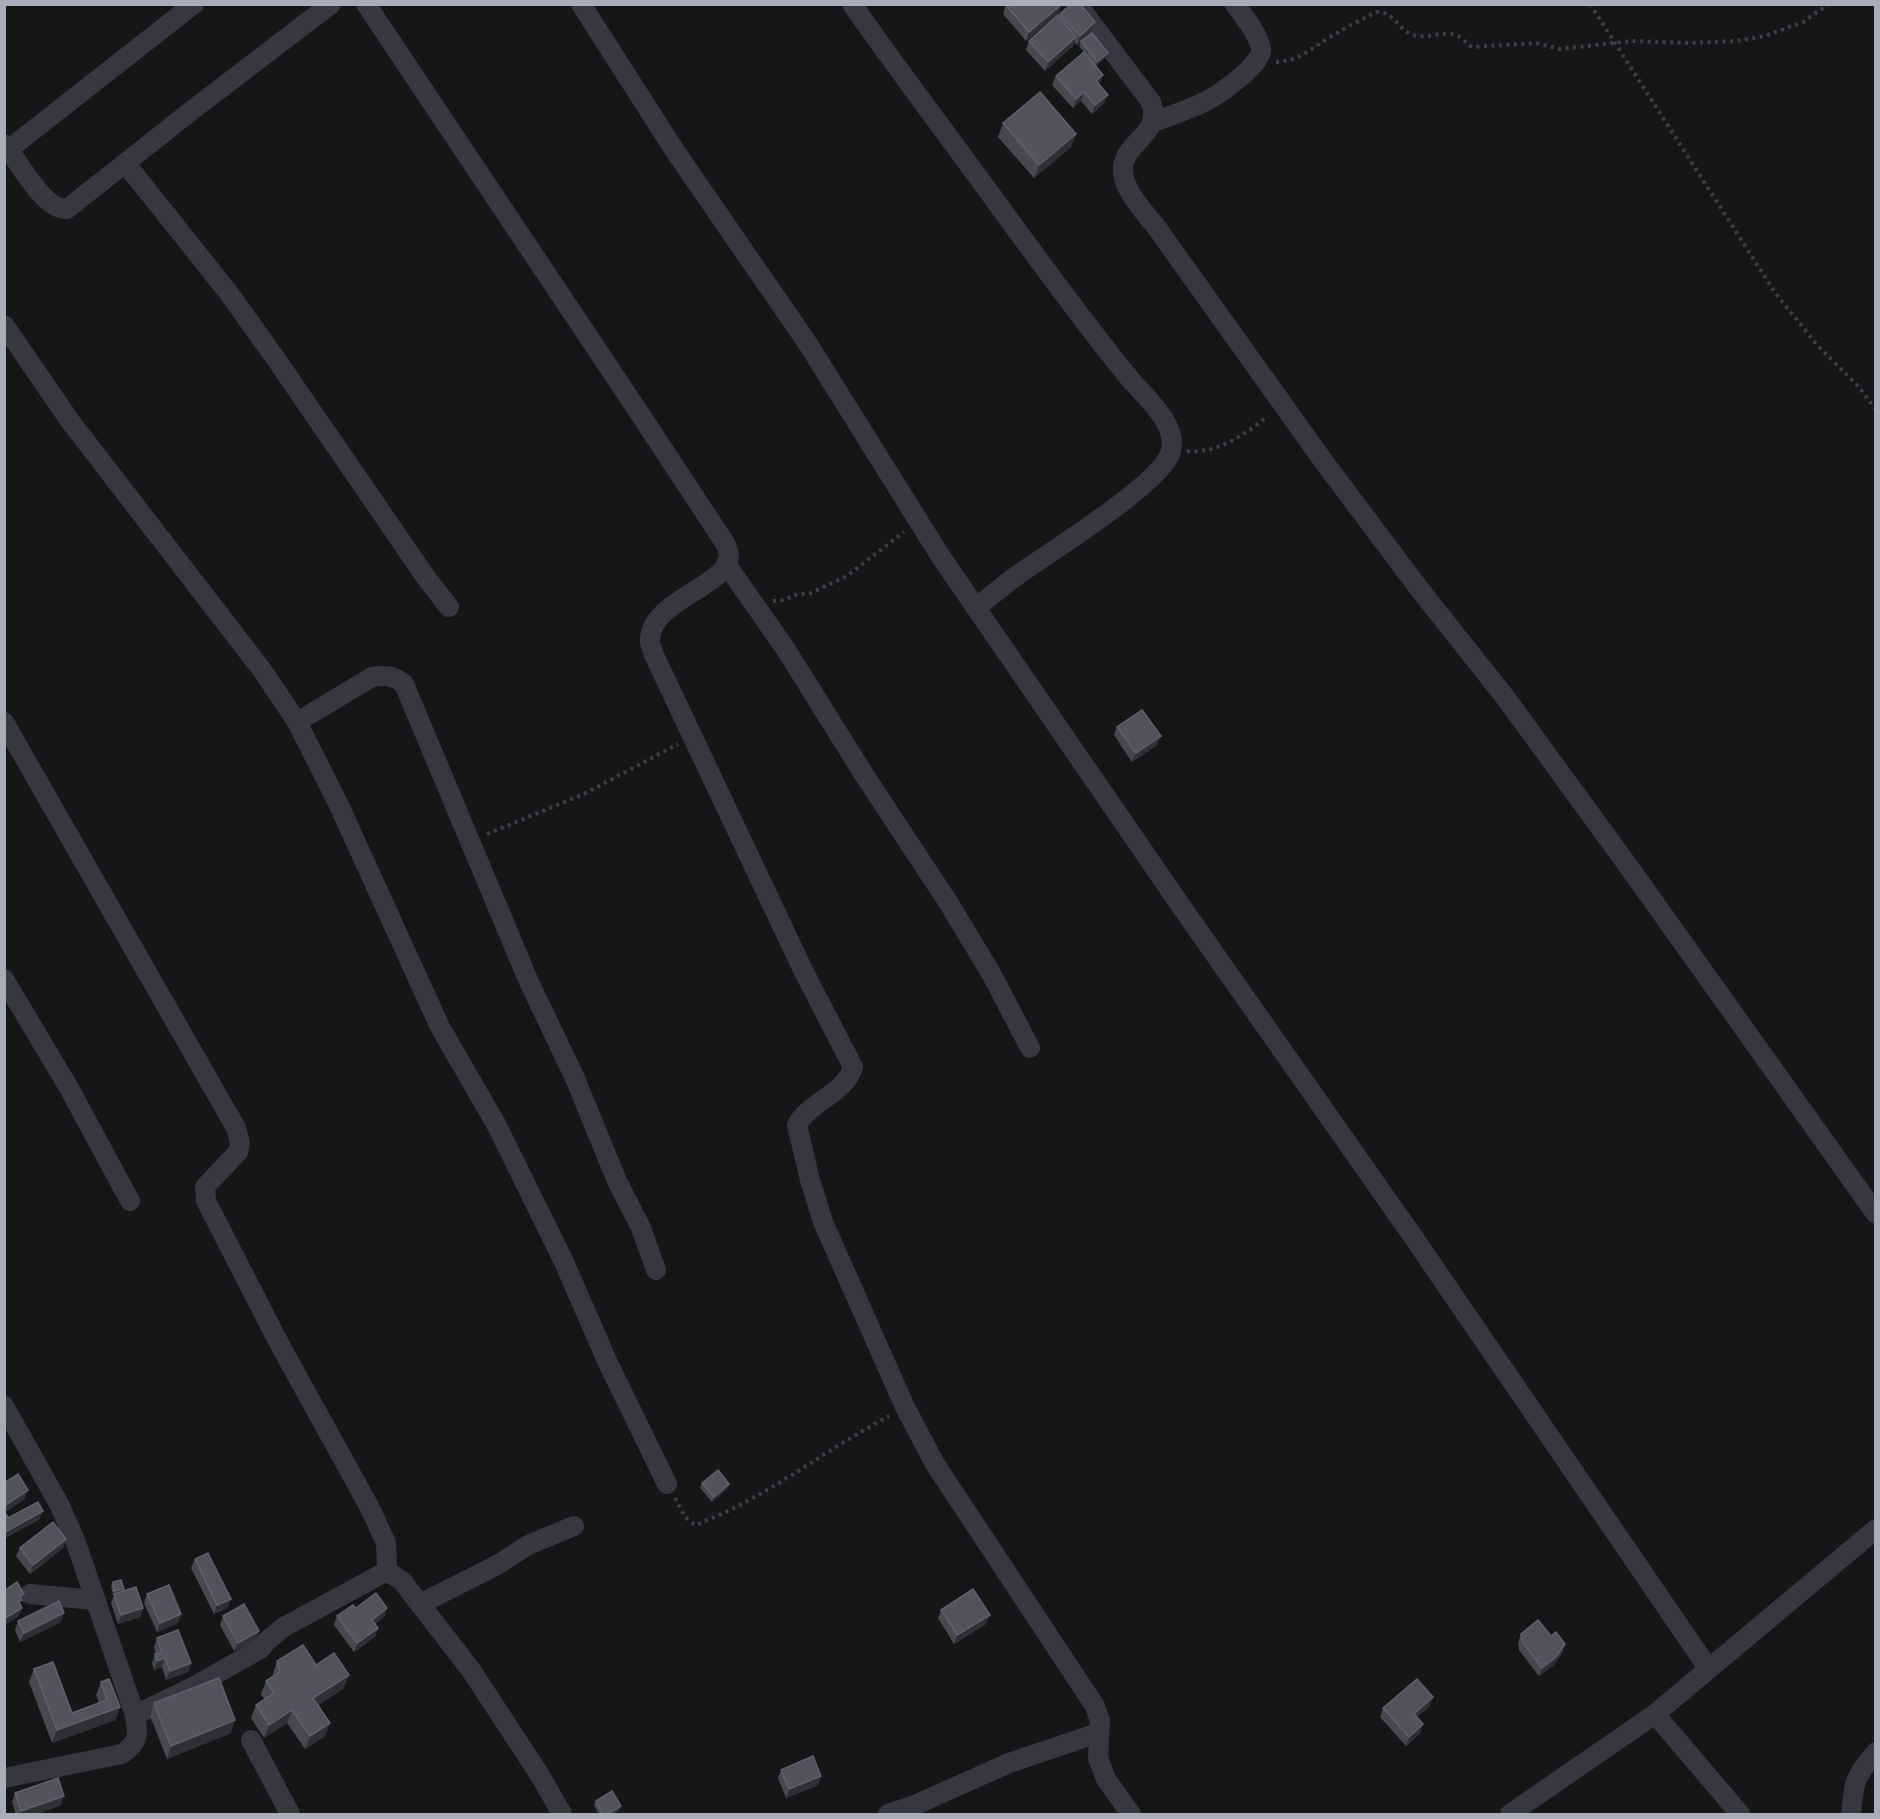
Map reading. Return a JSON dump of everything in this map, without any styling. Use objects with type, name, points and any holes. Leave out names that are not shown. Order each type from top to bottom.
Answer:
[{"type":"street","points":[[194,4],[6,149],[38,191],[53,206],[61,210],[73,206],[191,111],[331,4]]},
{"type":"street","points":[[366,4],[725,543],[729,555],[726,564],[718,574],[663,615],[653,628],[650,641],[654,655],[693,739],[803,970],[853,1067],[850,1077],[843,1085],[808,1111],[797,1125],[824,1222],[905,1407],[935,1464],[1095,1706],[1100,1721],[1098,1758],[1106,1779],[1131,1815]]},
{"type":"street","points":[[582,4],[675,151],[808,344],[941,558],[1181,906],[1408,1229],[1708,1668]]},
{"type":"street","points":[[852,4],[1033,254],[1113,358],[1158,411],[1171,431],[1173,443],[1169,457],[1157,473],[976,608]]},
{"type":"street","points":[[1077,4],[1150,102],[1154,111],[1153,122]]},
{"type":"street","points":[[1235,4],[1262,50],[1259,59],[1230,85],[1209,99],[1153,122],[1126,158],[1123,173],[1131,195],[1417,586],[1505,697],[1648,893],[1875,1214]]},
{"type":"street","points":[[126,164],[228,292],[449,608]]},
{"type":"street","points":[[4,325],[70,421],[262,670],[297,722],[337,801],[440,1027],[496,1124],[564,1262],[608,1363],[668,1484]]},
{"type":"street","points":[[726,564],[753,600],[948,902],[992,975],[1030,1048]]},
{"type":"street","points":[[297,722],[372,676],[396,677],[404,684],[529,982],[574,1076],[617,1180],[642,1228],[656,1270]]},
{"type":"street","points":[[4,722],[236,1128],[240,1143],[238,1152],[205,1187],[206,1201],[280,1345],[374,1516],[386,1543],[387,1571]]},
{"type":"street","points":[[4,979],[69,1088],[130,1201]]},
{"type":"street","points":[[4,1406],[59,1503],[75,1540],[135,1715],[138,1735],[135,1743],[122,1754],[4,1778]]},
{"type":"street","points":[[420,1604],[499,1564],[528,1545],[574,1526]]},
{"type":"street","points":[[1510,1815],[1655,1714],[1875,1529]]},
{"type":"street","points":[[387,1571],[402,1581],[471,1670],[541,1778],[562,1815]]},
{"type":"street","points":[[135,1715],[195,1686],[260,1649],[284,1627],[387,1571]]},
{"type":"street","points":[[30,1594],[94,1600]]},
{"type":"street","points":[[1655,1714],[1740,1815]]},
{"type":"street","points":[[888,1815],[1010,1763],[1098,1733]]},
{"type":"street","points":[[251,1740],[290,1815]]},
{"type":"street","points":[[1851,1815],[1854,1782],[1875,1752]]},
{"type":"path","points":[[1590,4],[1776,294],[1824,353],[1859,387],[1875,410]]},
{"type":"path","points":[[1259,59],[1274,62],[1289,61],[1377,12],[1385,12],[1412,35],[1431,36],[1447,33],[1457,36],[1472,48],[1536,43],[1560,49],[1632,40],[1691,43],[1736,41],[1765,36],[1803,22],[1829,4]]},
{"type":"path","points":[[1171,450],[1202,452],[1211,450],[1256,425],[1284,405]]},
{"type":"path","points":[[753,600],[785,600],[794,595],[811,593],[826,586],[847,576],[920,521]]},
{"type":"path","points":[[469,841],[584,794],[671,746],[693,739]]},
{"type":"path","points":[[668,1484],[685,1518],[694,1525],[721,1515],[752,1499],[871,1425],[905,1407]]},
{"type":"building","points":[[1007,4],[1061,4],[1061,5],[1029,32]]},
{"type":"building","points":[[1071,4],[1080,4],[1095,22],[1080,36],[1060,14]]},
{"type":"building","points":[[1058,15],[1076,37],[1048,62],[1029,41]]},
{"type":"building","points":[[1092,33],[1108,53],[1097,62],[1081,41]]},
{"type":"building","points":[[1084,52],[1103,75],[1096,81],[1108,95],[1095,105],[1084,92],[1076,99],[1056,76]]},
{"type":"building","points":[[1040,92],[1076,134],[1039,165],[1003,123]]},
{"type":"building","points":[[1142,710],[1161,736],[1136,753],[1117,727]]},
{"type":"building","points":[[718,1470],[729,1484],[714,1497],[702,1483]]},
{"type":"building","points":[[18,1474],[28,1490],[4,1506],[4,1483]]},
{"type":"building","points":[[38,1502],[43,1511],[7,1531],[4,1527],[4,1517],[7,1515],[8,1518]]},
{"type":"building","points":[[53,1522],[66,1539],[33,1565],[20,1548]]},
{"type":"building","points":[[208,1553],[231,1599],[217,1605],[195,1559]]},
{"type":"building","points":[[121,1580],[124,1589],[114,1591],[113,1582]]},
{"type":"building","points":[[17,1582],[24,1594],[20,1596],[22,1600],[19,1602],[22,1608],[4,1619],[4,1591]]},
{"type":"building","points":[[169,1585],[181,1614],[160,1623],[147,1594]]},
{"type":"building","points":[[136,1587],[143,1608],[121,1615],[114,1594]]},
{"type":"building","points":[[973,1589],[990,1615],[957,1635],[941,1610]]},
{"type":"building","points":[[376,1593],[387,1608],[372,1620],[378,1628],[357,1643],[337,1616],[353,1605],[356,1608]]},
{"type":"building","points":[[59,1601],[64,1613],[24,1633],[18,1621]]},
{"type":"building","points":[[244,1604],[259,1631],[238,1643],[223,1616]]},
{"type":"building","points":[[1538,1620],[1551,1636],[1556,1632],[1565,1644],[1556,1657],[1542,1668],[1522,1641],[1521,1634]]},
{"type":"building","points":[[178,1630],[191,1663],[170,1671],[165,1658],[157,1661],[155,1654],[162,1652],[157,1638]]},
{"type":"building","points":[[303,1645],[316,1665],[334,1653],[349,1675],[313,1698],[330,1723],[310,1736],[292,1710],[269,1725],[256,1705],[274,1693],[266,1681],[280,1672],[277,1661]]},
{"type":"building","points":[[53,1662],[72,1713],[107,1700],[101,1682],[109,1679],[120,1707],[57,1730],[34,1669]]},
{"type":"building","points":[[219,1678],[235,1720],[171,1746],[154,1703]]},
{"type":"building","points":[[1417,1679],[1433,1697],[1414,1714],[1423,1724],[1409,1737],[1383,1708]]},
{"type":"building","points":[[813,1756],[821,1776],[789,1789],[781,1770]]},
{"type":"building","points":[[58,1778],[64,1796],[21,1811],[15,1793]]},
{"type":"building","points":[[612,1791],[621,1806],[603,1815],[596,1801]]}]
